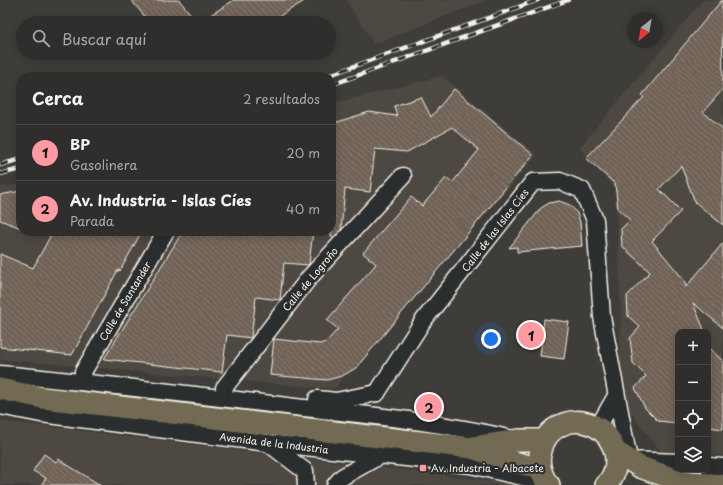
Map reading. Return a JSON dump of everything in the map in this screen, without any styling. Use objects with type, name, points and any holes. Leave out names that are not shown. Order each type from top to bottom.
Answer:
[{"type":"main road","points":[[0,389],[43,398]]},
{"type":"main road","points":[[0,401],[43,398]]},
{"type":"main road","name":"Avenida de la Industria","points":[[43,398],[472,448],[519,440],[545,440]]},
{"type":"main road","points":[[545,479],[540,454],[545,440],[555,429],[568,422],[584,422],[598,427],[609,437],[620,458],[640,467],[675,471]]},
{"type":"main road","name":"Avenida de la Industria","points":[[472,448],[545,479]]},
{"type":"main road","points":[[606,485],[611,480],[620,458]]},
{"type":"main road","points":[[659,485],[677,473]]},
{"type":"main road","points":[[682,473],[721,485]]},
{"type":"street","name":"Calle de Logroño","points":[[224,388],[309,278],[403,176]]},
{"type":"street","name":"Calle de las Islas Cíes","points":[[376,393],[423,321],[533,182],[560,181],[582,190],[595,220],[602,317],[616,396],[625,432],[620,458]]},
{"type":"street","name":"Calle de Santander","points":[[83,372],[163,236]]},
{"type":"street","points":[[0,364],[336,401],[376,393],[377,416]]},
{"type":"street","name":"Avenida de la Industria","points":[[0,374],[377,416],[475,430],[519,440]]},
{"type":"street","points":[[598,427],[616,396]]},
{"type":"street","name":"Avenida de la Industria","points":[[0,406],[41,414],[268,443],[471,465],[545,479]]},
{"type":"street","points":[[268,443],[305,471],[306,485]]},
{"type":"street","points":[[334,485],[342,477],[381,455]]},
{"type":"street","points":[[711,466],[723,467]]},
{"type":"shaded area","points":[[346,0],[487,0],[374,44]]},
{"type":"shaded area","points":[[703,0],[723,0],[723,456],[711,454],[711,329],[675,329],[675,452],[661,451],[619,398],[621,309],[616,189],[579,148]]},
{"type":"shaded area","points":[[442,76],[537,155],[334,389],[0,359],[0,188],[16,184],[16,236],[336,236],[336,103]]},
{"type":"shaded area","points":[[0,421],[507,483],[512,485],[0,485]]},
{"type":"building","points":[[131,0],[179,0],[192,16],[144,16]]},
{"type":"building","points":[[234,0],[306,0],[280,16],[209,16]]},
{"type":"building","points":[[722,0],[723,89],[703,112],[723,129],[723,225],[695,202],[681,166],[659,189],[681,211],[652,241],[684,280],[686,287],[723,243],[723,328],[693,303],[704,329],[675,329],[675,423],[658,421],[645,408],[635,388],[646,376],[633,363],[630,338],[640,327],[628,316],[627,296],[650,272],[622,246],[621,229],[630,220],[618,209],[615,184],[586,158],[644,97],[642,95]]},
{"type":"building","points":[[454,89],[533,155],[356,368],[342,376],[327,380],[270,375],[274,339],[320,344],[326,342],[338,329],[327,320],[376,264],[363,253],[411,197],[422,206],[446,178],[452,183],[479,150],[452,127],[407,152],[375,149],[370,192],[345,189],[341,230],[336,235],[336,122],[369,112],[397,116],[394,106],[421,97],[431,117]]},
{"type":"building","points":[[16,192],[16,226],[0,220],[0,195]]},
{"type":"building","points":[[559,201],[570,205],[577,213],[580,222],[582,246],[517,252],[517,247],[509,248],[541,208],[549,203]]},
{"type":"building","points":[[50,236],[139,236],[120,271],[118,270],[72,355],[0,347],[0,254],[33,268]]},
{"type":"building","points":[[180,236],[312,236],[308,265],[284,263],[280,300],[256,297],[251,338],[227,335],[222,372],[104,359]]},
{"type":"building","points":[[544,319],[569,322],[564,359],[540,356]]},
{"type":"building","points":[[711,350],[723,361],[723,429],[711,427]]},
{"type":"building","points":[[44,454],[56,462],[58,459],[100,485],[41,485],[46,478],[33,471]]},
{"type":"railway","points":[[336,73],[538,0]]},
{"type":"railway","points":[[336,83],[568,0]]},
{"type":"railway","points":[[0,165],[16,160]]},
{"type":"railway","points":[[0,174],[16,170]]},
{"type":"place","name":"BP","points":[[531,335]]},
{"type":"place","name":"Av. Industria - Islas Cíes","points":[[429,407]]},
{"type":"place","name":"Av. Industria - Albacete","points":[[423,468]]}]
